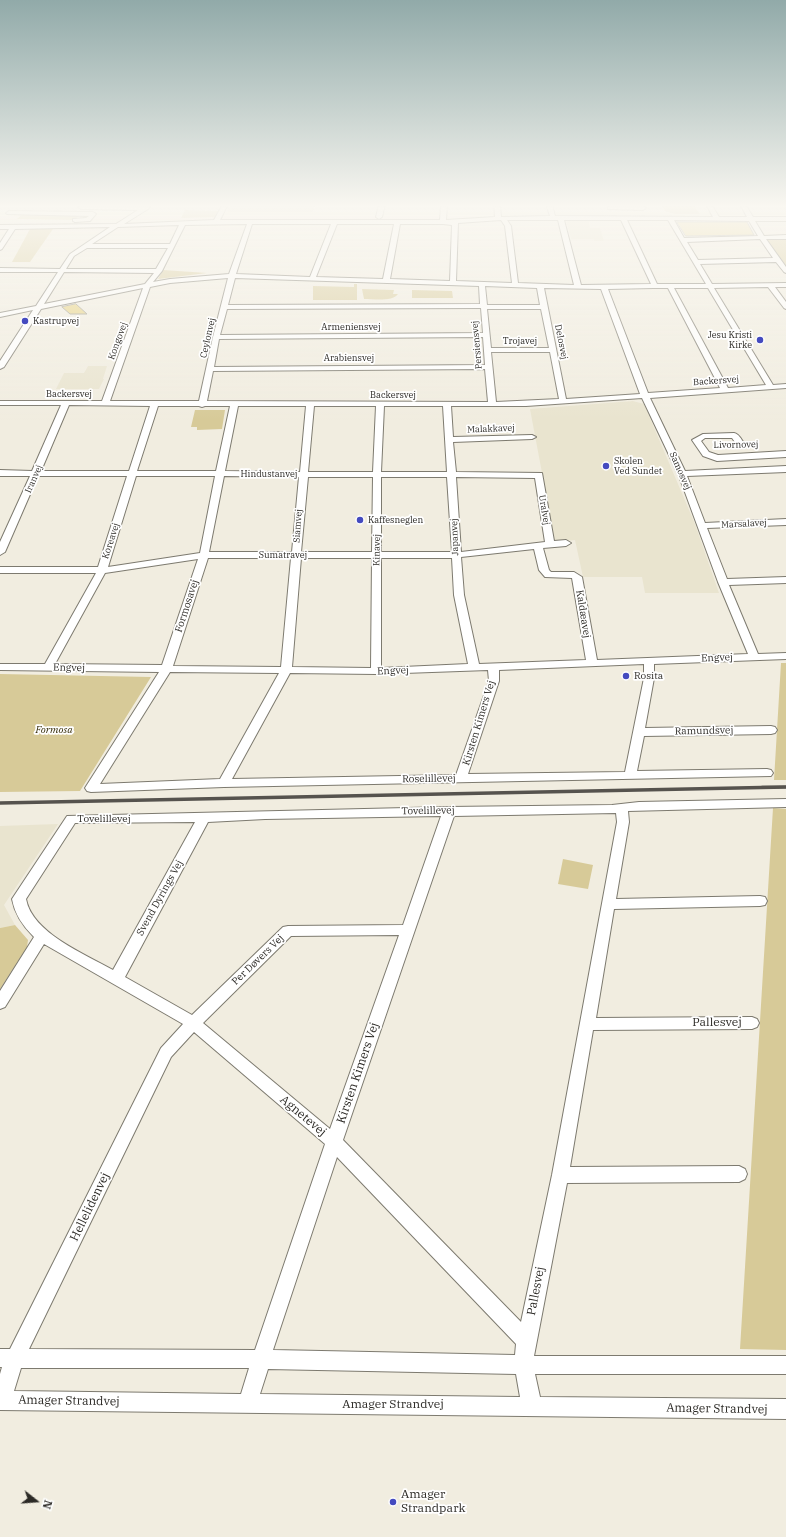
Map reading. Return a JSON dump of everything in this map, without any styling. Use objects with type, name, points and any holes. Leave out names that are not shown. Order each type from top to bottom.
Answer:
[{"type":"street","points":[[0,367],[58,276]]},
{"type":"street","name":"Kongovej","points":[[105,404],[148,284],[155,276]]},
{"type":"street","points":[[0,315],[148,284],[194,278],[232,276],[578,287],[786,285]]},
{"type":"street","name":"Ceylonvej","points":[[202,405],[216,337],[232,276]]},
{"type":"street","points":[[386,281],[387,276]]},
{"type":"street","points":[[453,276],[453,283]]},
{"type":"street","points":[[514,276],[515,285]]},
{"type":"street","points":[[575,276],[578,287]]},
{"type":"street","points":[[650,276],[655,286]]},
{"type":"street","points":[[703,276],[770,387]]},
{"type":"street","name":"Persiensvej","points":[[482,284],[485,335],[492,405]]},
{"type":"street","points":[[770,285],[786,307]]},
{"type":"street","name":"Delosvej","points":[[540,286],[563,402]]},
{"type":"street","points":[[670,286],[725,390]]},
{"type":"street","name":"Samosvej","points":[[604,287],[646,396],[682,474],[723,582],[754,657]]},
{"type":"street","points":[[224,307],[545,307]]},
{"type":"street","name":"Armeniensvej","points":[[216,337],[485,335]]},
{"type":"street","name":"Trojavej","points":[[487,350],[553,350]]},
{"type":"street","name":"Arabiensvej","points":[[210,369],[488,367]]},
{"type":"street","name":"Backersvej","points":[[0,404],[492,405],[563,402],[786,386]]},
{"type":"street","name":"Iranvej","points":[[0,552],[37,473],[66,404]]},
{"type":"street","name":"Formosavej","points":[[91,788],[166,669],[204,555],[234,404]]},
{"type":"street","name":"Siamvej","points":[[286,671],[310,404]]},
{"type":"street","name":"Koreavej","points":[[48,668],[102,570],[154,405]]},
{"type":"street","name":"Kinavej","points":[[376,671],[377,474],[380,405]]},
{"type":"street","name":"Japanvej","points":[[447,405],[459,595],[474,667]]},
{"type":"street","name":"Livornovej","points":[[740,443],[734,435],[703,436],[696,440],[706,454],[717,458],[786,454]]},
{"type":"street","name":"Malakkavej","points":[[450,440],[532,437]]},
{"type":"street","points":[[682,474],[786,469]]},
{"type":"street","name":"Hindustanvej","points":[[0,473],[539,474]]},
{"type":"street","name":"Uralvej","points":[[539,474],[550,545]]},
{"type":"street","name":"Marsalavej","points":[[702,526],[786,522]]},
{"type":"street","name":"Sumatravej","points":[[0,570],[102,570],[204,555],[456,555],[566,543]]},
{"type":"street","name":"Kaldæavej","points":[[538,546],[544,570],[548,575],[574,575],[577,577],[592,663]]},
{"type":"street","points":[[723,582],[786,580]]},
{"type":"street","name":"Engvej","points":[[0,667],[376,671],[786,656]]},
{"type":"street","points":[[630,775],[649,678],[650,660]]},
{"type":"street","name":"Kirsten Kimers Vej","points":[[461,778],[494,681],[493,667]]},
{"type":"street","points":[[224,784],[286,671]]},
{"type":"street","name":"Ramundsvej","points":[[638,732],[770,730]]},
{"type":"street","name":"Roselillevej","points":[[91,788],[461,778],[767,773]]},
{"type":"street","name":"Tovelillevej","points":[[19,899],[70,819],[204,818],[449,811],[622,809],[639,806],[786,803]]},
{"type":"street","name":"Pallesvej","points":[[532,1406],[523,1365],[560,1175],[623,822],[622,809]]},
{"type":"street","name":"Kirsten Kimers Vej","points":[[248,1404],[261,1359],[334,1142],[449,811]]},
{"type":"street","name":"Svend Dyrings Vej","points":[[116,979],[204,818]]},
{"type":"street","name":"Agnetevej","points":[[19,899],[20,909],[42,936],[193,1023],[334,1142],[527,1342]]},
{"type":"street","points":[[608,904],[760,901]]},
{"type":"street","name":"Per Døvers Vej","points":[[193,1023],[288,931],[408,930]]},
{"type":"street","points":[[2,996],[42,936]]},
{"type":"street","name":"Hellelidenvej","points":[[0,1400],[7,1358],[166,1053],[193,1023]]},
{"type":"street","name":"Pallesvej","points":[[586,1024],[752,1023]]},
{"type":"street","points":[[560,1175],[739,1174]]},
{"type":"street","points":[[7,1358],[261,1359],[523,1365],[786,1365]]},
{"type":"street","name":"Amager Strandvej","points":[[0,1400],[786,1409]]},
{"type":"shaded area","points":[[88,366],[107,366],[104,379],[99,389],[56,389],[64,373],[84,373]]},
{"type":"shaded area","name":"Skolen Ved Sundet","points":[[633,401],[644,404],[695,524],[719,593],[645,593],[642,577],[583,577],[575,540],[555,542],[530,409]]},
{"type":"shaded area","points":[[58,824],[4,905],[15,925],[0,928],[0,826]]},
{"type":"green space","points":[[160,276],[185,276],[158,279]]},
{"type":"green space","points":[[354,284],[357,284],[357,300],[313,300],[313,286],[354,287]]},
{"type":"green space","points":[[362,289],[394,290],[393,294],[398,294],[395,297],[387,299],[364,299]]},
{"type":"green space","points":[[412,290],[452,291],[453,298],[412,298]]},
{"type":"green space","points":[[195,410],[225,410],[222,429],[197,430],[197,427],[191,427]]},
{"type":"green space","points":[[781,663],[786,663],[786,780],[774,780]]},
{"type":"green space","name":"Formosa","points":[[0,674],[151,677],[80,791],[0,792]]},
{"type":"green space","points":[[773,808],[786,809],[786,1350],[740,1349]]},
{"type":"green space","points":[[563,859],[593,865],[588,889],[558,884]]},
{"type":"green space","points":[[15,925],[28,940],[27,947],[0,989],[0,928]]},
{"type":"building","points":[[76,304],[87,314],[70,314],[62,307]]},
{"type":"railway","points":[[0,803],[786,787],[762,787]]},
{"type":"place","name":"Kastrupvej","points":[[25,321]]},
{"type":"place","name":"Jesu Kristi Kirke","points":[[760,340]]},
{"type":"place","name":"Skolen Ved Sundet","points":[[606,466]]},
{"type":"place","name":"Kaffesneglen","points":[[360,520]]},
{"type":"place","name":"Rosita","points":[[626,676]]},
{"type":"place","name":"Amager Strandpark","points":[[393,1502]]}]
